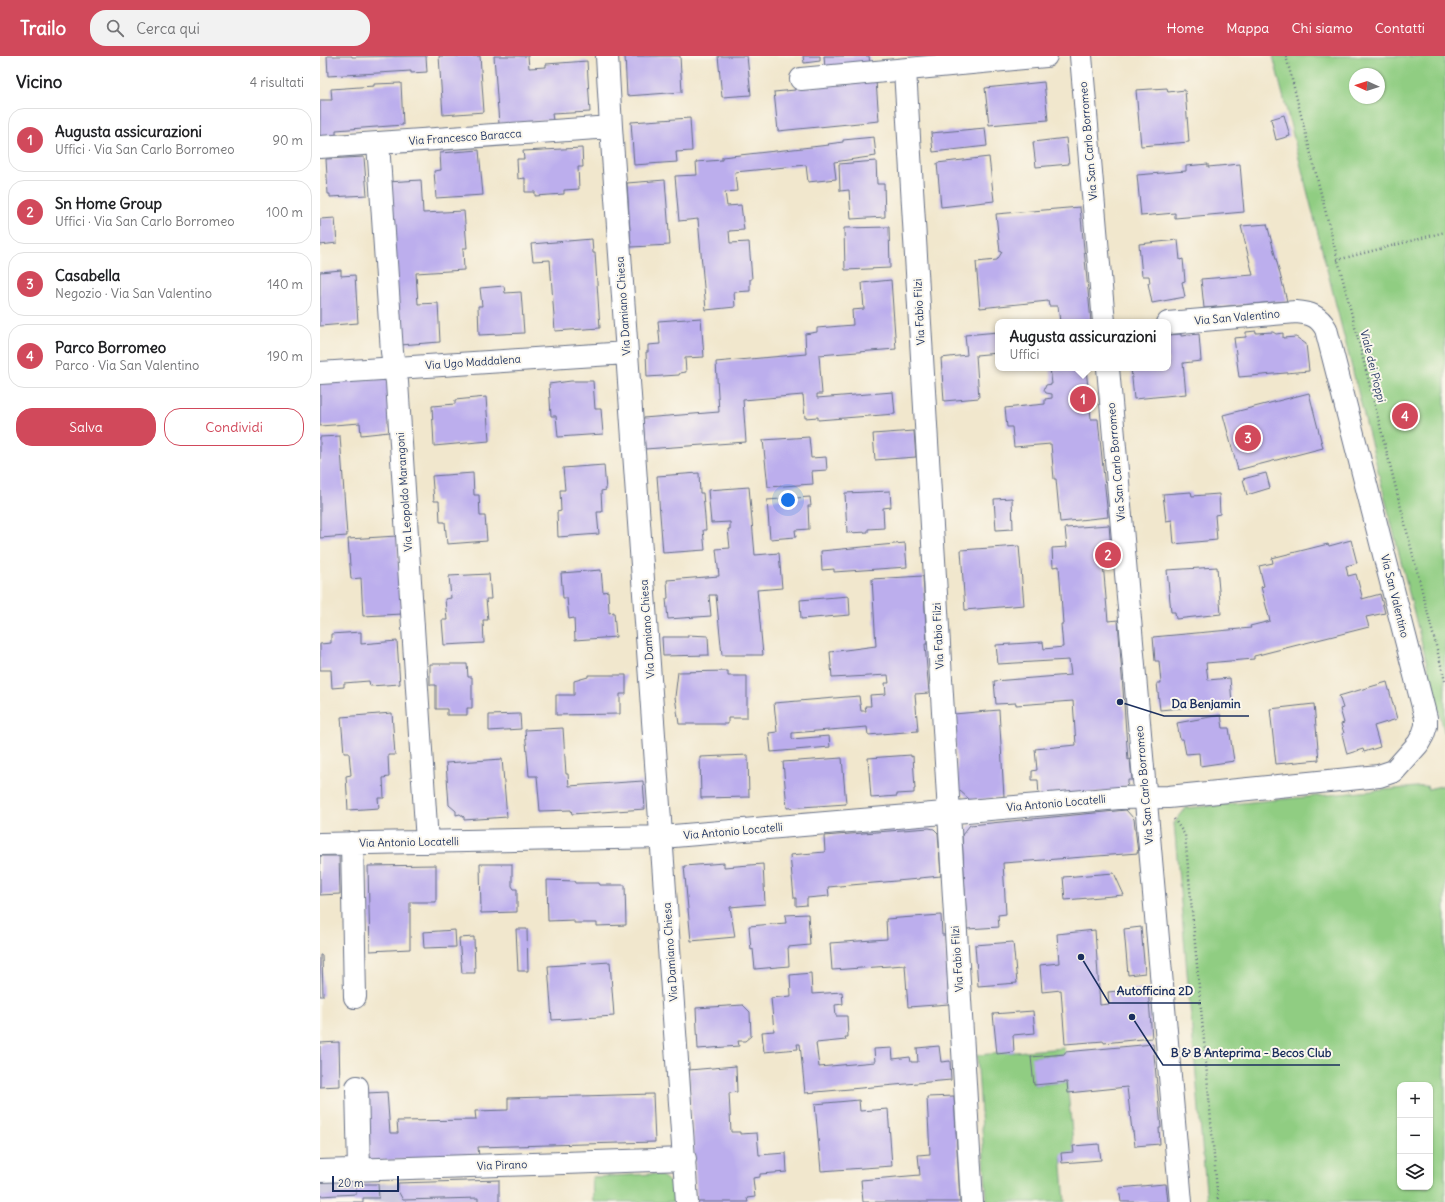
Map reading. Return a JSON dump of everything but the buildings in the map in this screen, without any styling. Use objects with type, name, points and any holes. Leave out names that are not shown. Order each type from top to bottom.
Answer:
[{"type":"street","name":"Via Damiano Chiesa","points":[[607,56],[687,1202]]},
{"type":"street","points":[[801,79],[1046,56]]},
{"type":"street","name":"Via San Carlo Borromeo","points":[[1080,56],[1104,319]]},
{"type":"street","name":"Via Fabio Filzi","points":[[905,70],[972,1202]]},
{"type":"street","name":"Via Francesco Baracca","points":[[320,147],[611,127]]},
{"type":"street","name":"Via Leopoldo Marangoni","points":[[378,143],[392,352],[398,398],[427,842]]},
{"type":"street","name":"Via San Valentino","points":[[1145,798],[1371,777],[1387,774],[1399,766],[1418,744],[1426,726],[1425,709],[1328,336],[1322,322],[1311,313],[1296,312],[1171,323]]},
{"type":"street","name":"Via Ugo Maddalena","points":[[320,372],[627,353]]},
{"type":"street","name":"Via San Carlo Borromeo","points":[[1108,371],[1180,1202]]},
{"type":"street","name":"Via Antonio Locatelli","points":[[320,844],[662,837],[1119,798],[1145,798]]},
{"type":"street","points":[[352,843],[355,997]]},
{"type":"street","points":[[357,1087],[359,1170]]},
{"type":"street","name":"Via Pirano","points":[[320,1171],[685,1159]]},
{"type":"path","name":"Viale dei Pioppi","points":[[1286,56],[1445,681]]},
{"type":"path","points":[[1337,260],[1445,232]]},
{"type":"shaded area","points":[[499,1180],[499,1202],[320,1202],[320,1185]]},
{"type":"green space","points":[[1273,56],[1445,56],[1445,735]]},
{"type":"green space","points":[[1445,785],[1445,1202],[1207,1202],[1174,823],[1186,808],[1427,786],[1428,789]]},
{"type":"green space","points":[[1064,1048],[1065,1054],[1032,1057],[1034,1085],[1067,1082],[1074,1152],[1061,1154],[1065,1202],[987,1202],[977,1055]]},
{"type":"green space","points":[[652,1174],[666,1179],[670,1183],[674,1191],[676,1202],[593,1202],[592,1177]]},
{"type":"place","name":"Augusta assicurazioni","points":[[1083,399]]},
{"type":"place","name":"Parco Borromeo","points":[[1405,416]]},
{"type":"place","name":"Casabella","points":[[1248,438]]},
{"type":"place","name":"Sn Home Group","points":[[1108,555]]},
{"type":"place","name":"Da Benjamin","points":[[1120,702]]},
{"type":"place","name":"Autofficina 2D","points":[[1081,957]]},
{"type":"place","name":"B & B Anteprima - Becos Club","points":[[1132,1017]]}]
